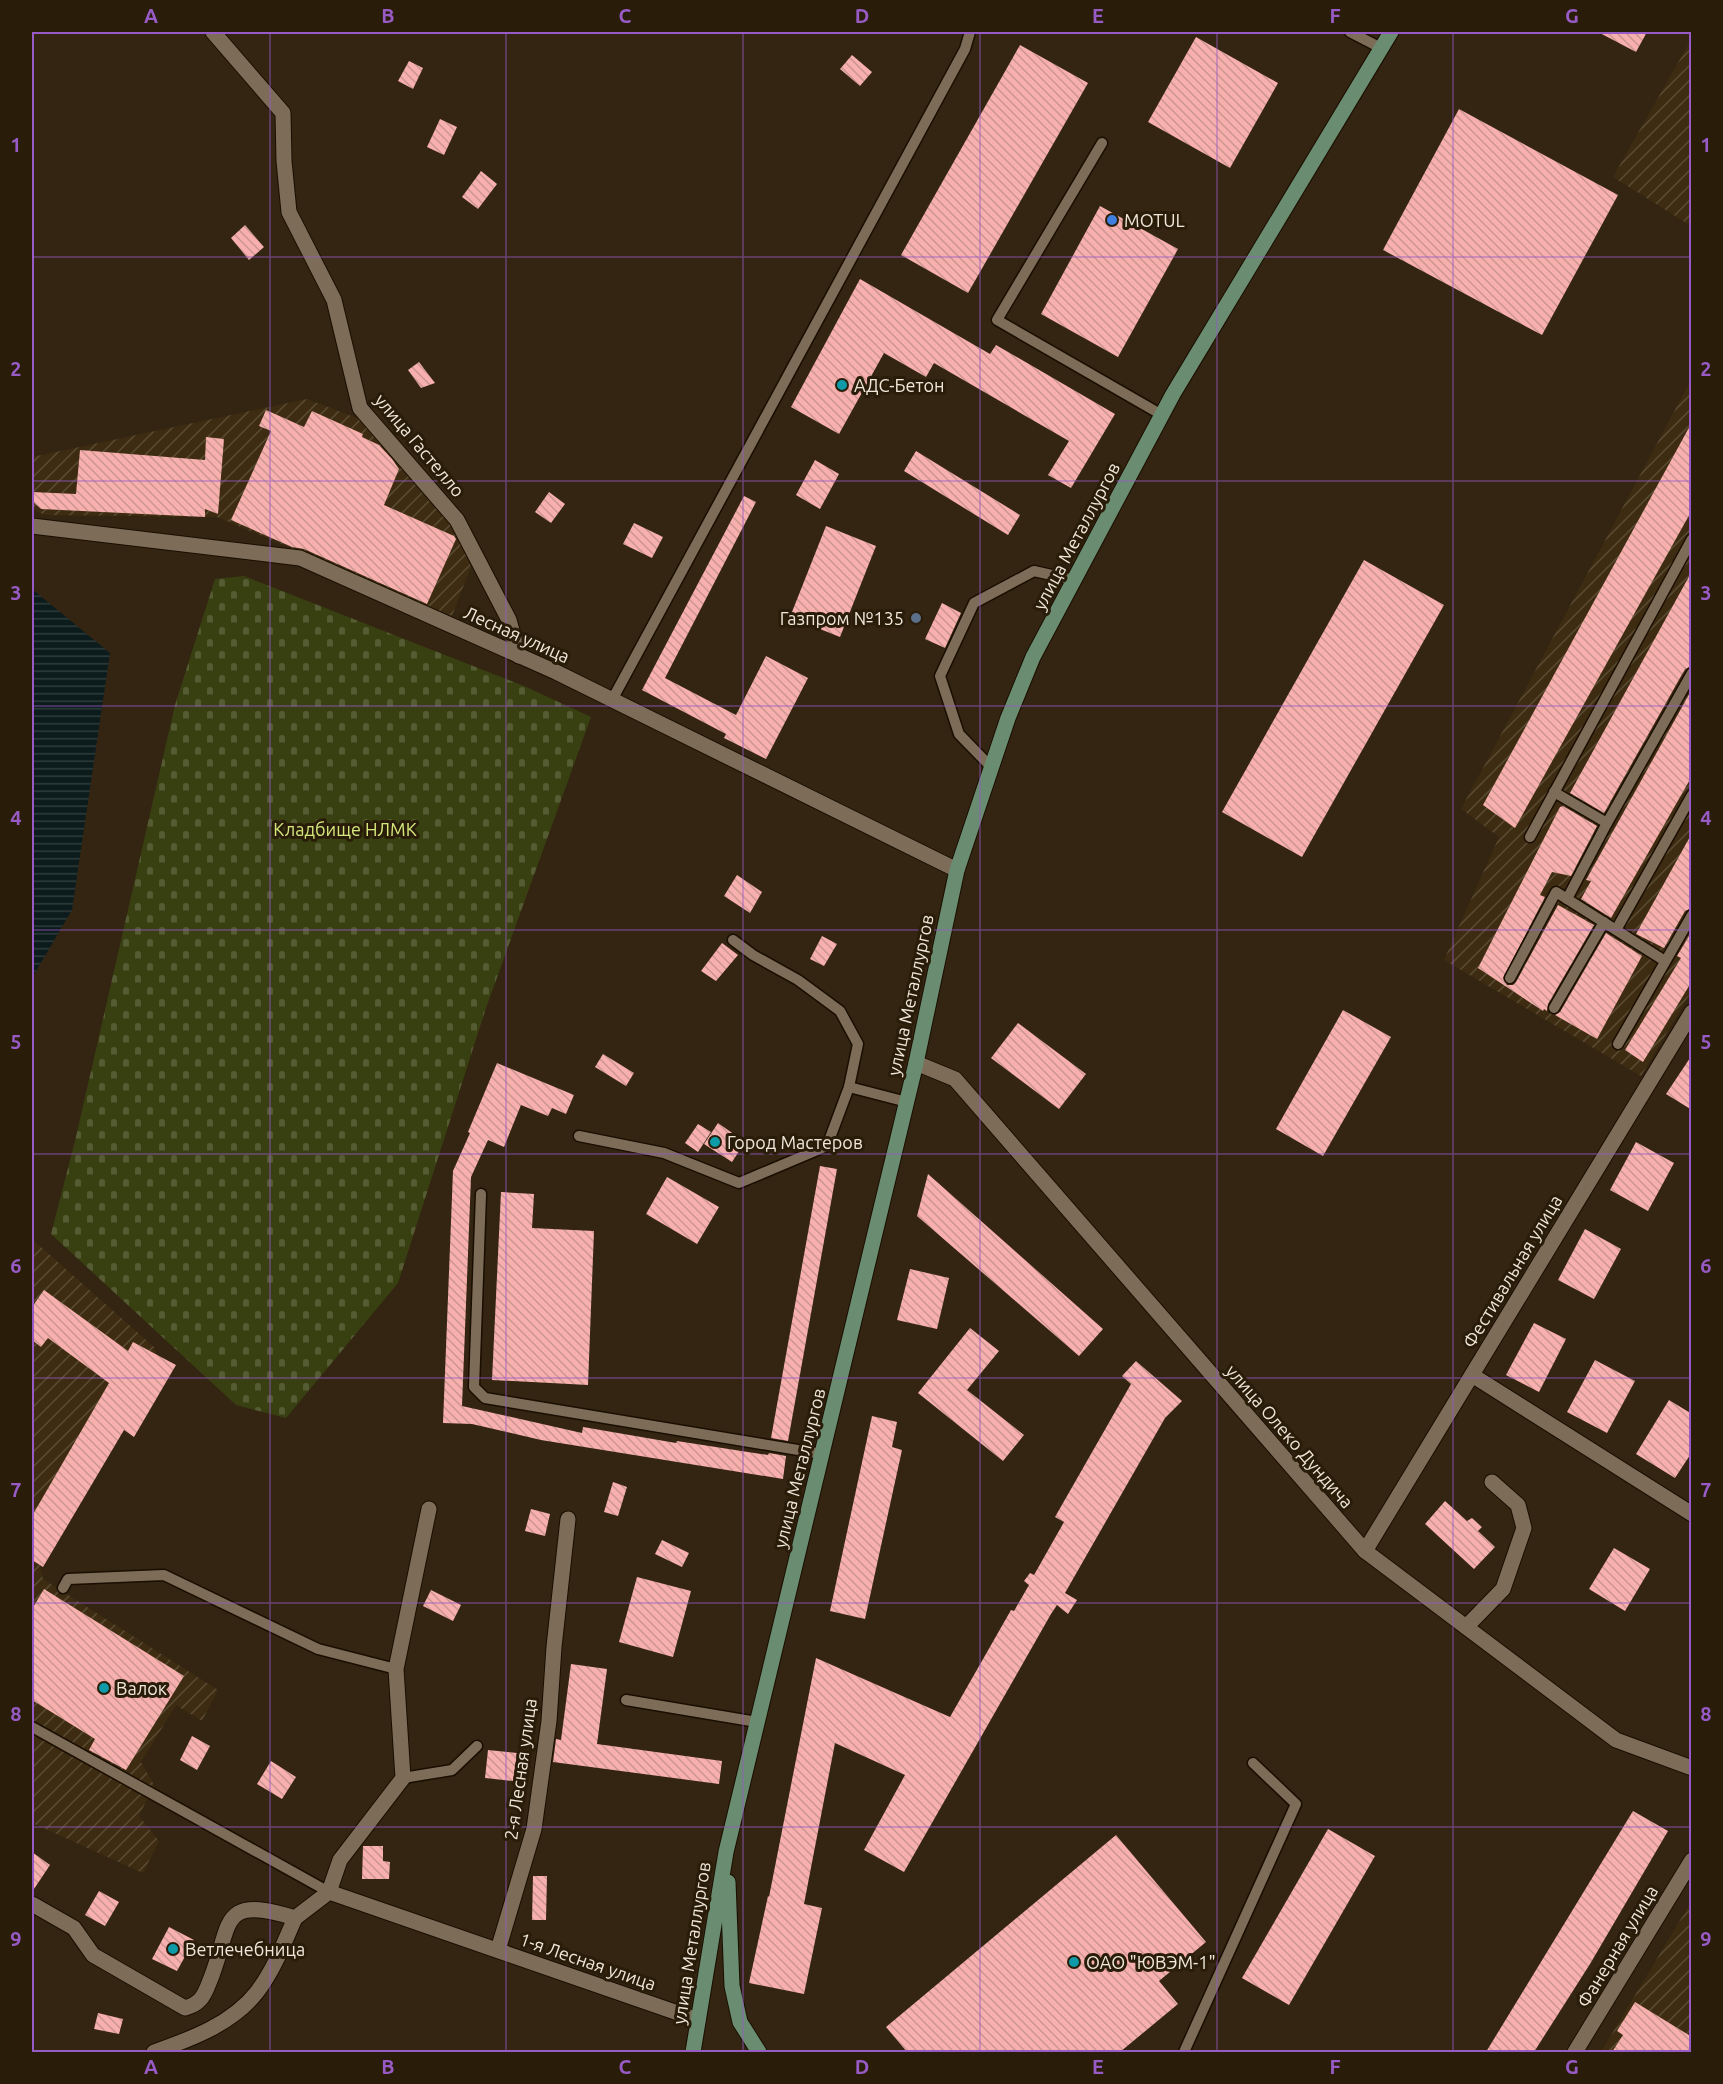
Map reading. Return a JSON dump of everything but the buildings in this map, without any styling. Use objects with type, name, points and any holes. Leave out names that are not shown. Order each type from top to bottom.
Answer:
[{"type":"main road","name":"улица Металлургов","points":[[693,2052],[726,1852],[907,1102],[957,870],[991,767],[1033,657],[1162,415],[1391,32]]},
{"type":"main road","points":[[726,1852],[732,1986],[740,2022],[759,2052]]},
{"type":"street","name":"улица Гастелло","points":[[213,32],[283,113],[284,161],[289,212],[334,300],[360,408],[457,520],[509,620],[519,656]]},
{"type":"street","name":"Лесная улица","points":[[32,526],[300,558],[612,700],[957,870]]},
{"type":"street","name":"Фестивальная улица","points":[[1365,1551],[1692,1012]]},
{"type":"street","name":"улица Олеко Дундича","points":[[916,1063],[955,1079],[1365,1551],[1616,1740],[1692,1768]]},
{"type":"street","points":[[1472,1375],[1692,1514]]},
{"type":"street","points":[[1466,1627],[1503,1589],[1524,1528],[1518,1505],[1491,1482]]},
{"type":"street","points":[[154,2052],[181,2048],[232,2016],[256,1993],[272,1968],[295,1918],[329,1892],[340,1860],[403,1778],[396,1669],[429,1509]]},
{"type":"street","name":"2-я Лесная улица","points":[[498,1950],[534,1829],[549,1721],[554,1647],[568,1519]]},
{"type":"street","name":"Фанерная улица","points":[[1575,2052],[1692,1860]]},
{"type":"street","points":[[329,1892],[498,1950]]},
{"type":"street","points":[[32,1904],[74,1928],[93,1955],[185,2008],[196,2005],[204,1997],[228,1923],[235,1913],[257,1909],[295,1918]]},
{"type":"street","name":"1-я Лесная улица","points":[[498,1950],[698,2020]]},
{"type":"lane","points":[[612,700],[964,49],[970,32]]},
{"type":"lane","points":[[1350,32],[1381,48]]},
{"type":"lane","points":[[1102,144],[997,320],[1162,415]]},
{"type":"lane","points":[[1530,837],[1692,539]]},
{"type":"lane","points":[[991,767],[959,734],[940,676],[974,603],[1034,571],[1074,580]]},
{"type":"lane","points":[[1567,899],[1692,673]]},
{"type":"lane","points":[[1554,792],[1607,823]]},
{"type":"lane","points":[[1616,930],[1692,795]]},
{"type":"lane","points":[[1510,978],[1556,892],[1665,961]]},
{"type":"lane","points":[[1617,1044],[1692,915]]},
{"type":"lane","points":[[1554,1008],[1604,922]]},
{"type":"lane","points":[[579,1136],[664,1153],[739,1183],[827,1146],[849,1087],[858,1044],[840,1011],[798,980],[753,955],[734,939]]},
{"type":"lane","points":[[849,1087],[907,1102]]},
{"type":"lane","points":[[481,1194],[474,1387],[485,1398],[822,1454]]},
{"type":"lane","points":[[63,1587],[68,1579],[164,1575],[318,1648],[396,1669]]},
{"type":"lane","points":[[626,1700],[757,1722]]},
{"type":"lane","points":[[32,1726],[329,1892]]},
{"type":"lane","points":[[403,1778],[452,1770],[477,1746]]},
{"type":"lane","points":[[1184,2052],[1296,1804],[1254,1763]]},
{"type":"shaded area","points":[[1691,40],[1692,226],[1613,177]]},
{"type":"shaded area","points":[[1691,380],[1691,992],[1641,1076],[1444,960],[1499,837],[1461,809]]},
{"type":"shaded area","points":[[307,399],[367,422],[457,531],[471,567],[452,616],[217,517],[45,515],[32,509],[32,457]]},
{"type":"shaded area","points":[[32,589],[110,653],[72,910],[32,978]]},
{"type":"shaded area","points":[[32,1239],[154,1347],[162,1368],[38,1558],[43,1579],[218,1690],[202,1721],[176,1705],[141,1762],[154,1785],[139,1816],[159,1841],[143,1873],[32,1823]]},
{"type":"shaded area","points":[[1691,1902],[1691,2052],[1601,2052]]},
{"type":"green space","name":"Кладбище НЛМК","points":[[244,576],[524,686],[591,717],[486,1008],[398,1283],[286,1418],[236,1405],[51,1234],[75,1141],[175,705],[215,579]]},
{"type":"place","name":"MOTUL","points":[[1112,220]]},
{"type":"place","name":"АДС-Бетон","points":[[842,385]]},
{"type":"place","name":"Газпром №135","points":[[916,618]]},
{"type":"place","name":"Город Мастеров","points":[[715,1142]]},
{"type":"place","name":"Валок","points":[[104,1688]]},
{"type":"place","name":"Ветлечебница","points":[[173,1949]]},
{"type":"place","name":"ОАО \"ЮВЭМ-1\"","points":[[1074,1962]]}]
